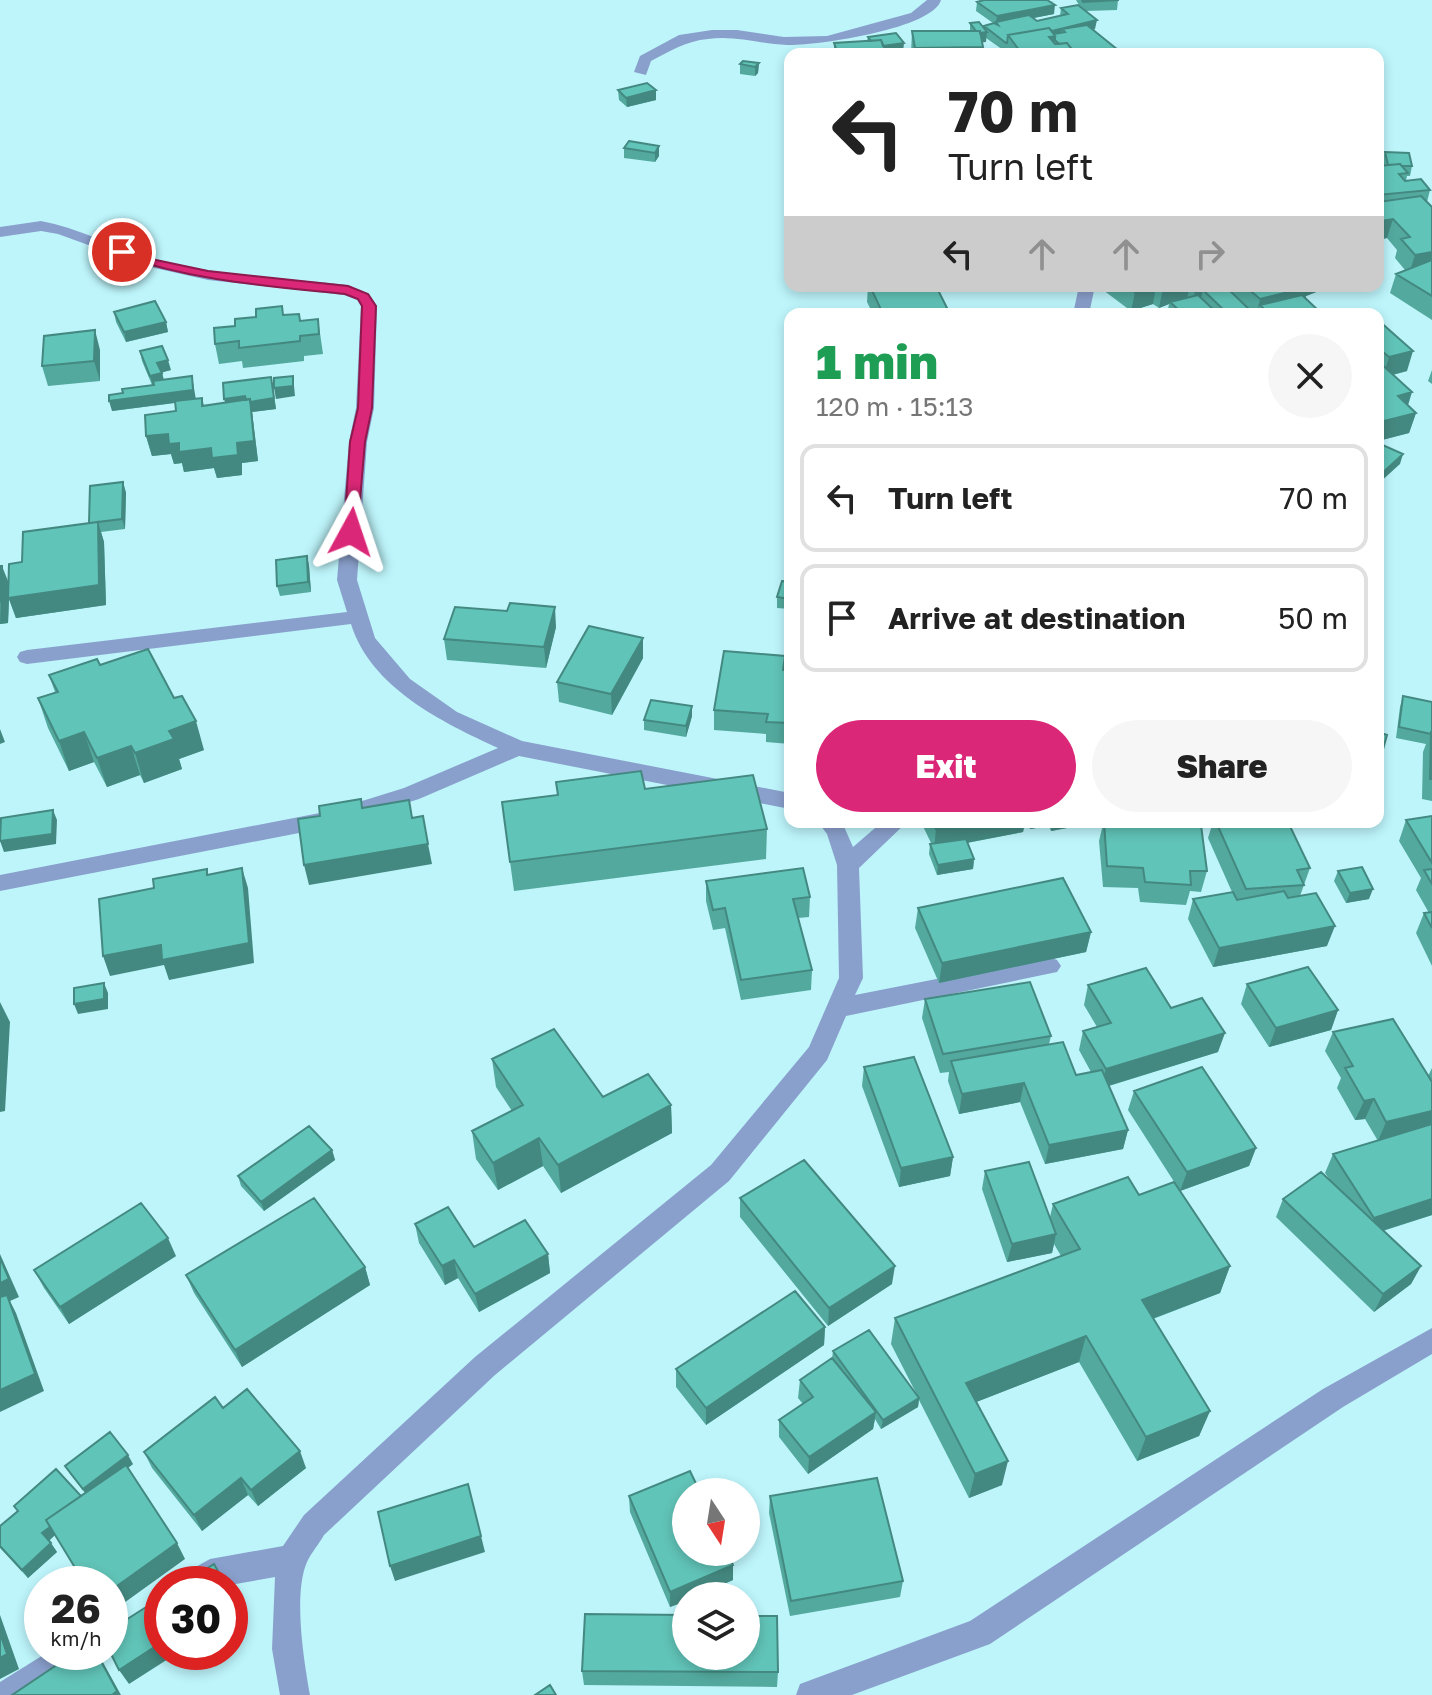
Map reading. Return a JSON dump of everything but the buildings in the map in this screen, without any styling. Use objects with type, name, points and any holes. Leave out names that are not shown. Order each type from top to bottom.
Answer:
[{"type":"street","points":[[641,72],[645,59],[684,38],[737,34],[784,41],[827,40],[916,16],[933,5],[934,0]]},
{"type":"street","points":[[0,232],[22,226],[52,228],[152,263],[208,275],[348,290],[363,297],[369,306],[365,408],[358,442],[347,580],[366,640],[403,684],[450,717],[517,748],[784,800]]},
{"type":"street","points":[[27,657],[359,617]]},
{"type":"street","points":[[0,883],[321,821],[376,806],[433,785],[517,748]]},
{"type":"street","points":[[295,1695],[287,1649],[287,1597],[292,1559],[314,1525],[485,1366],[720,1173],[818,1053],[851,978],[848,865],[834,828]]},
{"type":"street","points":[[848,865],[889,828]]},
{"type":"street","points":[[837,1008],[1049,966]]},
{"type":"street","points":[[811,1695],[979,1633],[1333,1398],[1432,1340]]},
{"type":"street","points":[[248,1567],[292,1559]]},
{"type":"street","points":[[7,1695],[47,1670]]},
{"type":"route","points":[[122,252],[152,263],[208,275],[348,290],[363,297],[369,306],[365,408],[358,442],[351,532]]}]
